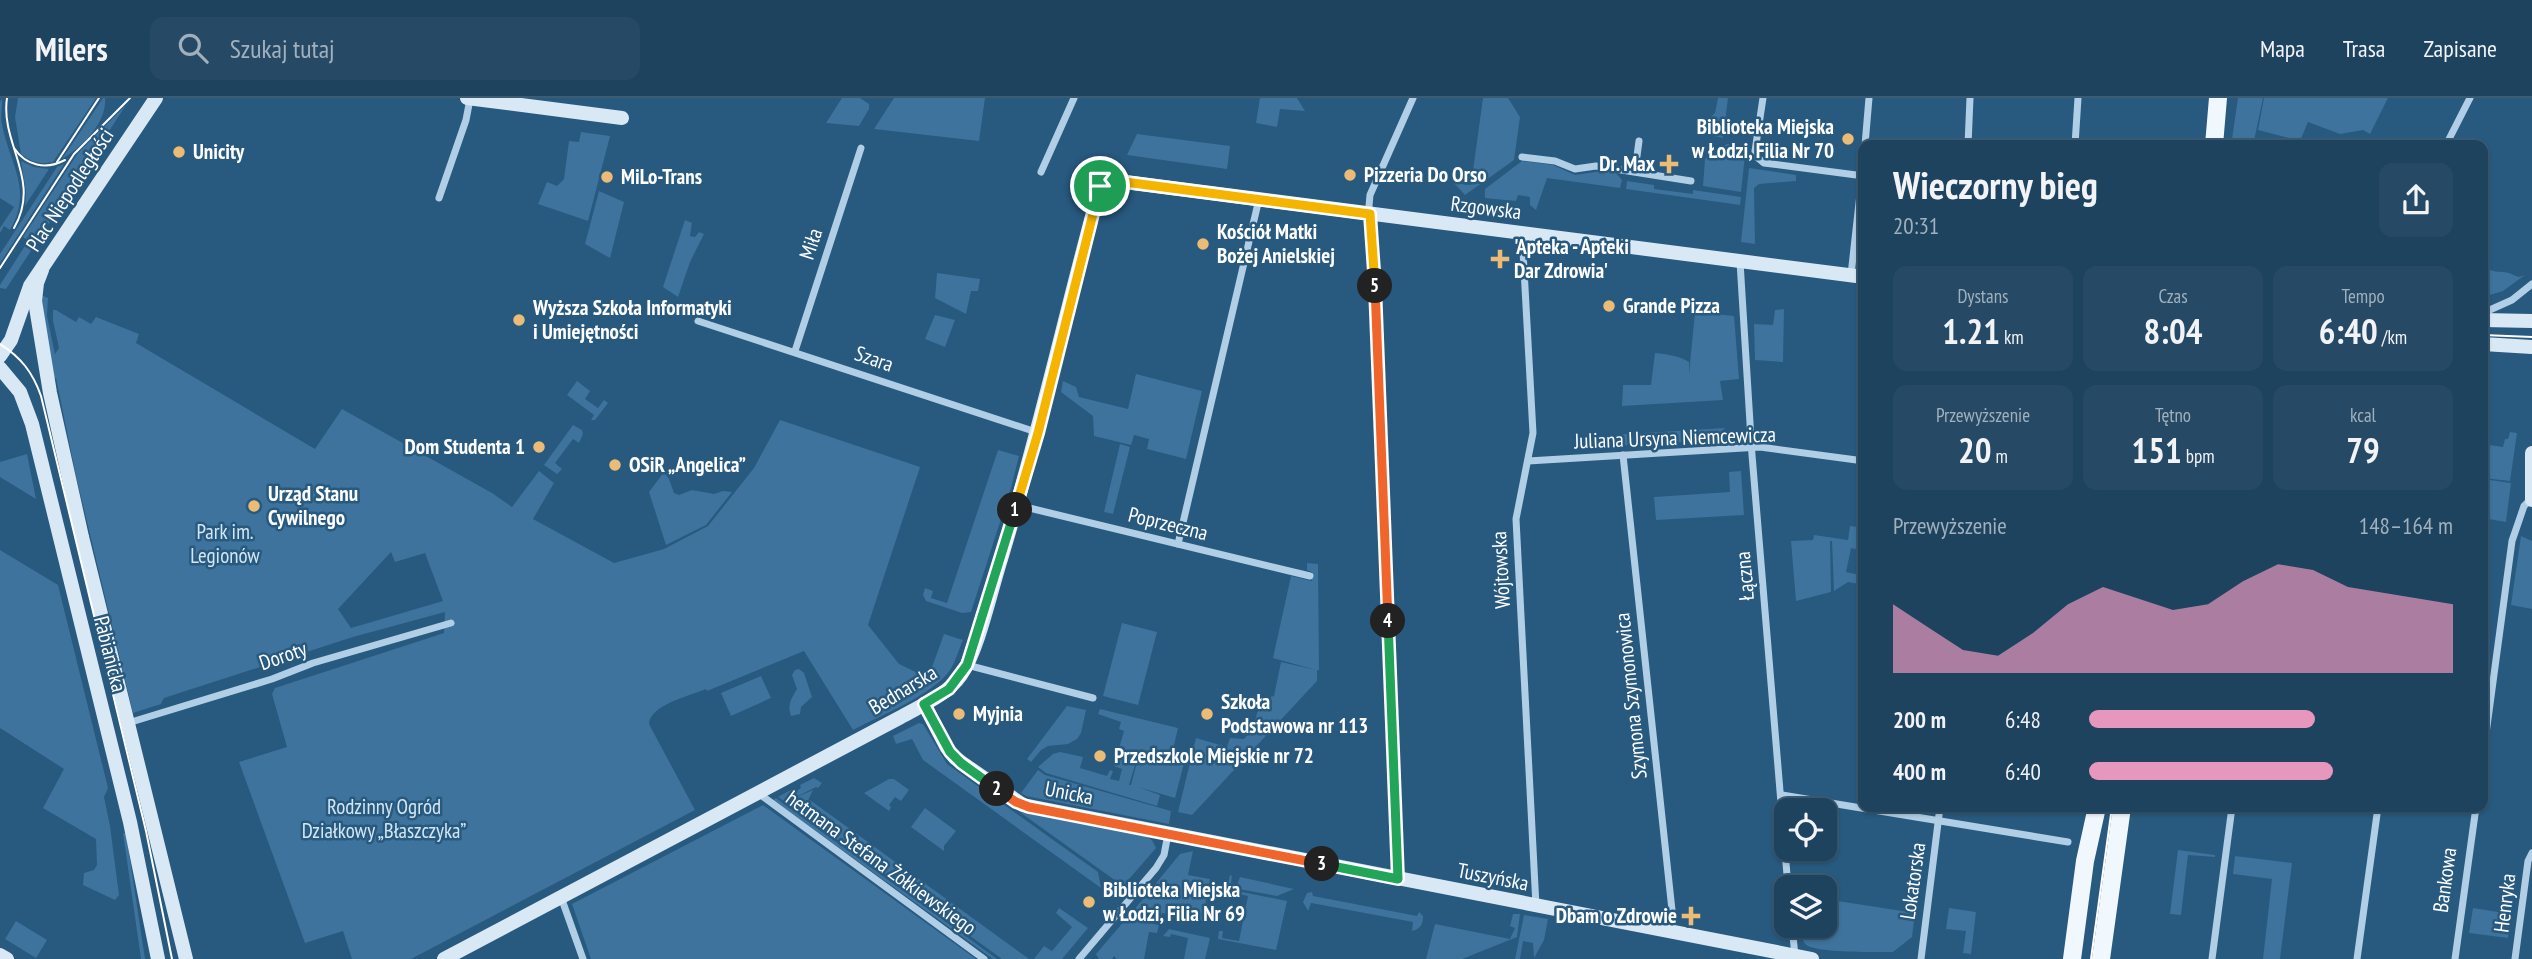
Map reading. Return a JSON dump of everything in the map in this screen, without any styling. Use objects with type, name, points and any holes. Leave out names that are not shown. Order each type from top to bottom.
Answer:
[{"type":"main road","points":[[2214,140],[2218,98]]},
{"type":"main road","points":[[2073,959],[2085,861],[2096,812]]},
{"type":"main road","points":[[2101,959],[2121,812]]},
{"type":"street","name":"Plac Niepodległości","points":[[0,356],[11,340],[27,291],[156,98]]},
{"type":"street","points":[[439,198],[466,120],[469,98],[622,118]]},
{"type":"street","points":[[1041,172],[1074,98]]},
{"type":"street","points":[[1398,879],[1370,195],[1413,98]]},
{"type":"street","points":[[1763,98],[1756,155],[1764,163],[1858,175]]},
{"type":"street","points":[[1865,140],[1869,98]]},
{"type":"street","points":[[1968,140],[1970,98]]},
{"type":"street","points":[[2075,140],[2078,98]]},
{"type":"street","points":[[2449,140],[2470,98]]},
{"type":"street","points":[[1635,171],[1639,141]]},
{"type":"street","name":"Miła","points":[[795,351],[861,148]]},
{"type":"street","points":[[1522,157],[1555,161],[1575,169],[1596,166],[1690,181]]},
{"type":"street","name":"Rzgowska","points":[[1102,179],[1857,276]]},
{"type":"street","name":"Bednarska","points":[[444,959],[949,689],[967,665],[1017,505],[1038,433],[1102,179]]},
{"type":"street","points":[[1178,544],[1259,200]]},
{"type":"street","name":"Wójtowska","points":[[1522,233],[1533,433],[1516,519],[1536,906]]},
{"type":"street","name":"Łączna","points":[[1740,261],[1752,448],[1787,875]]},
{"type":"street","name":"Plac Niepodległości","points":[[43,270],[37,283],[34,301],[48,374],[48,388]]},
{"type":"street","points":[[2488,311],[2512,300],[2532,284]]},
{"type":"street","name":"Szara","points":[[698,320],[1038,433]]},
{"type":"street","points":[[2488,320],[2532,321]]},
{"type":"street","points":[[2488,344],[2532,347]]},
{"type":"street","name":"Pabianicka","points":[[0,368],[20,392],[32,424],[130,822],[158,958]]},
{"type":"street","name":"Pabianicka","points":[[48,388],[186,959]]},
{"type":"street","name":"Juliana Ursyna Niemcewicza","points":[[1528,461],[1752,448],[1858,460]]},
{"type":"street","points":[[2488,719],[2512,541],[2524,506],[2532,499],[2532,453]]},
{"type":"street","name":"Szymona Szymonowica","points":[[1623,455],[1672,910],[1670,932]]},
{"type":"street","name":"Poprzeczna","points":[[1017,505],[1310,576]]},
{"type":"street","name":"Doroty","points":[[128,723],[272,679],[313,663],[451,623]]},
{"type":"street","points":[[967,665],[1093,698]]},
{"type":"street","name":"Unicka","points":[[924,704],[955,758],[1016,802],[1029,807],[1168,834]]},
{"type":"street","name":"hetmana Stefana Żółkiewskiego","points":[[758,793],[984,959]]},
{"type":"street","points":[[1782,795],[1858,808]]},
{"type":"street","points":[[1880,812],[2068,842]]},
{"type":"street","name":"Lokatorska","points":[[1921,959],[1939,812]]},
{"type":"street","points":[[2211,959],[2231,812]]},
{"type":"street","points":[[2357,959],[2377,812]]},
{"type":"street","name":"Bankowa","points":[[2455,959],[2475,812]]},
{"type":"street","points":[[1079,959],[1156,868],[1164,855],[1168,834]]},
{"type":"street","name":"Tuszyńska","points":[[1168,834],[1812,959]]},
{"type":"street","name":"Henryka","points":[[2515,959],[2528,861],[2532,853]]},
{"type":"street","points":[[561,897],[583,959]]},
{"type":"street","points":[[1793,938],[1794,956]]},
{"type":"street","points":[[0,955],[7,959]]},
{"type":"green space","points":[[2,98],[2,124],[18,177],[20,202],[10,230],[4,226],[0,233],[0,228],[14,207],[0,198],[0,102]]},
{"type":"green space","points":[[18,98],[96,98],[53,162],[40,163],[21,154],[15,117]]},
{"type":"green space","points":[[103,98],[105,107],[98,125],[85,141],[62,159]]},
{"type":"green space","points":[[842,98],[860,98],[869,104],[859,126],[826,123]]},
{"type":"green space","points":[[894,98],[985,98],[979,141],[874,129]]},
{"type":"green space","points":[[1260,98],[1297,98],[1305,111],[1280,109],[1277,127],[1256,123]]},
{"type":"green space","points":[[1483,98],[1508,98],[1520,117],[1514,160],[1465,195],[1454,183],[1471,185]]},
{"type":"green space","points":[[1718,98],[1728,98],[1723,138],[1708,135],[1710,118],[1715,113]]},
{"type":"green space","points":[[2238,98],[2263,98],[2254,140],[2232,139]]},
{"type":"green space","points":[[2264,98],[2388,98],[2370,134],[2363,130],[2340,134],[2308,122],[2300,140],[2258,130]]},
{"type":"green space","points":[[126,105],[6,289],[0,288],[28,241],[23,237],[78,153]]},
{"type":"green space","points":[[581,132],[610,136],[588,221],[538,204],[547,182],[557,186],[564,179],[569,141],[579,142]]},
{"type":"green space","points":[[1137,134],[1230,146],[1227,169],[1127,155]]},
{"type":"green space","points":[[1727,144],[1746,146],[1741,192],[1703,186],[1705,159]]},
{"type":"green space","points":[[21,161],[34,167],[49,169],[25,206],[26,191]]},
{"type":"green space","points":[[1522,161],[1553,165],[1575,175],[1602,171],[1616,173],[1622,180],[1620,188],[1547,178],[1536,210],[1530,205],[1530,197],[1518,195],[1516,201],[1485,198],[1485,189]]},
{"type":"green space","points":[[64,164],[0,263],[0,254],[57,167]]},
{"type":"green space","points":[[1749,168],[1796,175],[1796,181],[1759,184],[1754,188],[1755,244],[1741,242]]},
{"type":"green space","points":[[1627,181],[1654,185],[1654,189],[1693,194],[1693,190],[1741,197],[1740,205],[1626,189]]},
{"type":"green space","points":[[599,191],[624,202],[610,258],[585,244]]},
{"type":"green space","points":[[685,220],[692,223],[690,236],[695,237],[699,232],[704,234],[690,262],[678,297],[663,287]]},
{"type":"green space","points":[[2488,268],[2519,277],[2525,275],[2503,291],[2488,296]]},
{"type":"green space","points":[[937,273],[980,279],[978,291],[971,291],[966,314],[935,298]]},
{"type":"green space","name":"Park im. Legionów","points":[[41,295],[48,298],[47,316],[55,354],[59,348],[53,310],[76,322],[79,317],[91,324],[96,317],[139,334],[136,343],[315,449],[342,409],[492,493],[512,507],[539,471],[554,483],[533,519],[614,563],[664,549],[708,526],[754,468],[780,420],[920,467],[868,625],[899,664],[928,678],[944,634],[963,640],[952,666],[938,683],[853,730],[804,651],[663,706],[651,717],[649,724],[695,810],[411,959],[352,959],[343,931],[305,943],[239,762],[287,747],[272,694],[275,688],[444,633],[445,612],[353,637],[164,698],[161,704],[133,713],[76,476],[56,378],[53,380]],"holes":[[[391,552],[395,562],[425,553],[443,601],[351,628],[338,609]]]},
{"type":"green space","points":[[1784,309],[1783,362],[1755,360],[1754,324],[1773,325],[1775,310]]},
{"type":"green space","points":[[1695,312],[1734,316],[1739,379],[1720,381],[1723,400],[1622,406],[1623,385],[1651,385],[1655,353],[1689,362],[1689,374]]},
{"type":"green space","points":[[935,315],[955,320],[945,347],[925,339]]},
{"type":"green space","points":[[1136,374],[1202,391],[1186,459],[1147,449],[1149,439],[1134,435],[1131,445],[1094,436],[1093,416],[1061,392],[1063,381],[1076,387],[1079,397],[1128,409]]},
{"type":"green space","points":[[577,381],[590,391],[585,399],[598,408],[604,400],[608,403],[595,420],[591,420],[594,415],[567,395]]},
{"type":"green space","points":[[573,425],[582,430],[583,434],[579,443],[573,439],[555,463],[562,469],[557,474],[544,465]]},
{"type":"green space","points":[[1725,428],[1713,440],[1580,448],[1579,437]]},
{"type":"green space","points":[[2510,432],[2517,433],[2510,481],[2488,479],[2488,445],[2503,447],[2505,439],[2508,439]]},
{"type":"green space","points":[[1120,444],[1130,447],[1113,514],[1104,512]]},
{"type":"green space","points":[[998,450],[1019,456],[971,612],[962,613],[926,601],[923,595],[925,588],[933,591],[931,598],[947,603]]},
{"type":"green space","points":[[27,454],[36,499],[0,477],[0,462]]},
{"type":"green space","points":[[1741,471],[1744,515],[1656,520],[1654,497],[1730,492],[1729,472]]},
{"type":"green space","points":[[664,472],[674,493],[679,495],[692,490],[714,494],[732,492],[706,525],[666,545],[649,492]]},
{"type":"green space","points":[[2488,480],[2511,483],[2506,522],[2488,519]]},
{"type":"green space","points":[[1850,526],[1858,527],[1858,550],[1851,548],[1846,572],[1858,575],[1858,584],[1848,582],[1834,591],[1830,541],[1831,592],[1796,601],[1791,541],[1813,540],[1814,535],[1848,540]]},
{"type":"green space","points":[[2521,536],[2532,541],[2532,609],[2511,605]]},
{"type":"green space","points":[[0,550],[58,585],[108,788],[104,797],[119,895],[115,900],[83,885],[84,873],[94,870],[97,865],[96,839],[43,808],[64,769],[0,728]]},
{"type":"green space","points":[[1307,563],[1318,564],[1317,681],[1192,815],[1178,812],[1196,738],[1227,747],[1230,738],[1244,739],[1253,728],[1261,699],[1274,696],[1281,662],[1316,670],[1273,658],[1291,576],[1312,581],[1312,572],[1307,570]]},
{"type":"green space","points":[[1122,623],[1157,632],[1138,705],[1103,696]]},
{"type":"green space","points":[[799,669],[804,673],[812,697],[801,707],[800,714],[791,716],[790,702],[797,689],[792,675]]},
{"type":"green space","points":[[761,676],[771,698],[731,716],[721,693]]},
{"type":"green space","points":[[1067,706],[1086,710],[1081,733],[1068,744],[1048,746],[1041,750],[1031,762],[1027,759]]},
{"type":"green space","points":[[1100,709],[1178,728],[1171,758],[1140,749],[1129,785],[1140,751],[1184,763],[1175,798],[1138,787],[1160,795],[1157,806],[1046,773],[1038,767],[1053,754],[1060,752],[1083,757],[1080,768],[1107,776],[1110,770],[1113,771],[1110,779],[1119,781],[1122,769],[1114,766],[1124,731],[1119,729],[1121,722],[1098,714]]},
{"type":"green space","points":[[919,723],[923,724],[947,764],[1098,872],[1101,888],[923,760],[912,739],[896,744],[893,736]]},
{"type":"green space","points":[[1038,770],[1045,775],[1171,811],[1169,824],[1026,796],[1021,793]]},
{"type":"green space","points":[[814,778],[822,783],[818,788],[816,787],[794,798],[813,790],[807,803],[810,820],[778,797],[794,788],[796,791],[801,788],[800,785]]},
{"type":"green space","points":[[889,779],[894,779],[909,790],[901,801],[895,797],[889,805],[889,811],[864,793]]},
{"type":"green space","points":[[776,798],[997,959],[993,959],[773,800]]},
{"type":"green space","points":[[810,800],[1029,959],[1002,959],[811,821]]},
{"type":"green space","points":[[763,805],[976,959],[591,959],[572,904]]},
{"type":"green space","points":[[925,808],[956,831],[944,846],[944,851],[911,827]]},
{"type":"green space","points":[[1022,811],[1144,835],[1152,840],[1156,848],[1123,886],[1021,813]]},
{"type":"green space","points":[[123,833],[126,833],[145,959],[141,959]]},
{"type":"green space","points":[[2178,850],[2215,855],[2188,855],[2181,915],[2170,914]]},
{"type":"green space","points":[[1193,851],[1188,875],[1210,879],[1202,921],[1162,913],[1159,922],[1129,916],[1180,854]]},
{"type":"green space","points":[[2235,856],[2292,863],[2280,959],[2263,959],[2272,879],[2233,874]]},
{"type":"green space","points":[[1230,875],[1231,883],[1237,885],[1240,877],[1294,889],[1277,896],[1227,887]]},
{"type":"green space","points":[[1227,889],[1287,901],[1276,950],[1218,939],[1219,931],[1223,931],[1222,938],[1239,941],[1248,896],[1226,893]]},
{"type":"green space","points":[[1312,892],[1313,896],[1417,916],[1419,912],[1423,916],[1422,922],[1419,928],[1412,931],[1413,922],[1311,903],[1308,911],[1303,902],[1307,893]]},
{"type":"green space","points":[[2501,898],[2513,899],[2508,938],[2469,933],[2473,908],[2498,912]]},
{"type":"green space","points":[[1837,901],[1915,913],[1912,937],[1893,952],[1837,951],[1808,946],[1802,938],[1837,938]]},
{"type":"green space","points":[[1059,908],[1088,928],[1062,959],[1034,959],[1044,946],[1052,951],[1072,927],[1056,913]]},
{"type":"green space","points":[[1949,908],[1976,912],[1971,954],[1963,953],[1966,931],[1946,929]]},
{"type":"green space","points":[[1513,914],[1520,914],[1517,937],[1462,959],[1426,959],[1435,924],[1510,939],[1515,928],[1510,926]]},
{"type":"green space","points":[[1524,915],[1548,919],[1544,940],[1534,958],[1533,943],[1523,941],[1520,959],[1515,959]]},
{"type":"green space","points":[[1126,919],[1159,925],[1157,933],[1149,932],[1144,959],[1117,959],[1114,956],[1112,959],[1099,959],[1096,954]]},
{"type":"green space","points":[[16,921],[47,940],[36,958],[5,939]]},
{"type":"green space","points":[[1169,929],[1210,938],[1205,959],[1184,959],[1188,938],[1171,934],[1170,937],[1163,936]]},
{"type":"tram line","points":[[7,98],[6,115],[24,194],[14,228]]},
{"type":"tram line","points":[[57,162],[99,98]]},
{"type":"tram line","points":[[0,268],[74,154],[130,98]]},
{"type":"tram line","points":[[14,148],[24,159],[37,164],[51,165],[65,160]]},
{"type":"tram line","points":[[2488,335],[2532,337]]},
{"type":"tram line","points":[[0,344],[25,366],[41,396],[146,831],[172,959]]},
{"type":"tram line","points":[[2091,959],[2111,812]]},
{"type":"place","name":"Biblioteka Miejska w Łodzi, Filia Nr 70","points":[[1848,139]]},
{"type":"place","name":"Unicity","points":[[179,152]]},
{"type":"place","name":"Dr. Max","points":[[1669,164]]},
{"type":"place","name":"Pizzeria Do Orso","points":[[1350,175]]},
{"type":"place","name":"MiLo-Trans","points":[[607,177]]},
{"type":"place","name":"Kościół Matki Bożej Anielskiej","points":[[1203,244]]},
{"type":"place","name":"'Apteka - Apteki Dar Zdrowia'","points":[[1500,259]]},
{"type":"place","name":"Grande Pizza","points":[[1609,306]]},
{"type":"place","name":"Wyższa Szkoła Informatyki i Umiejętności","points":[[519,320]]},
{"type":"place","name":"Dom Studenta 1","points":[[539,447]]},
{"type":"place","name":"OSiR „Angelica”","points":[[615,465]]},
{"type":"place","name":"Urząd Stanu Cywilnego","points":[[254,506]]},
{"type":"place","name":"Myjnia","points":[[959,714]]},
{"type":"place","name":"Szkoła Podstawowa nr 113","points":[[1207,714]]},
{"type":"place","name":"Przedszkole Miejskie nr 72","points":[[1100,756]]},
{"type":"place","name":"Biblioteka Miejska w Łodzi, Filia Nr 69","points":[[1089,902]]},
{"type":"place","name":"Dbam o Zdrowie","points":[[1691,916]]},
{"type":"route","points":[[1102,179],[1370,214],[1373,225],[1398,879],[1023,805],[955,758],[924,704],[949,689],[962,674],[979,630],[1038,433],[1100,186],[1102,179]]},
{"type":"park label","name":"Rodzinny Ogród Działkowy „Błaszczyka”","points":[[384,819]]}]
